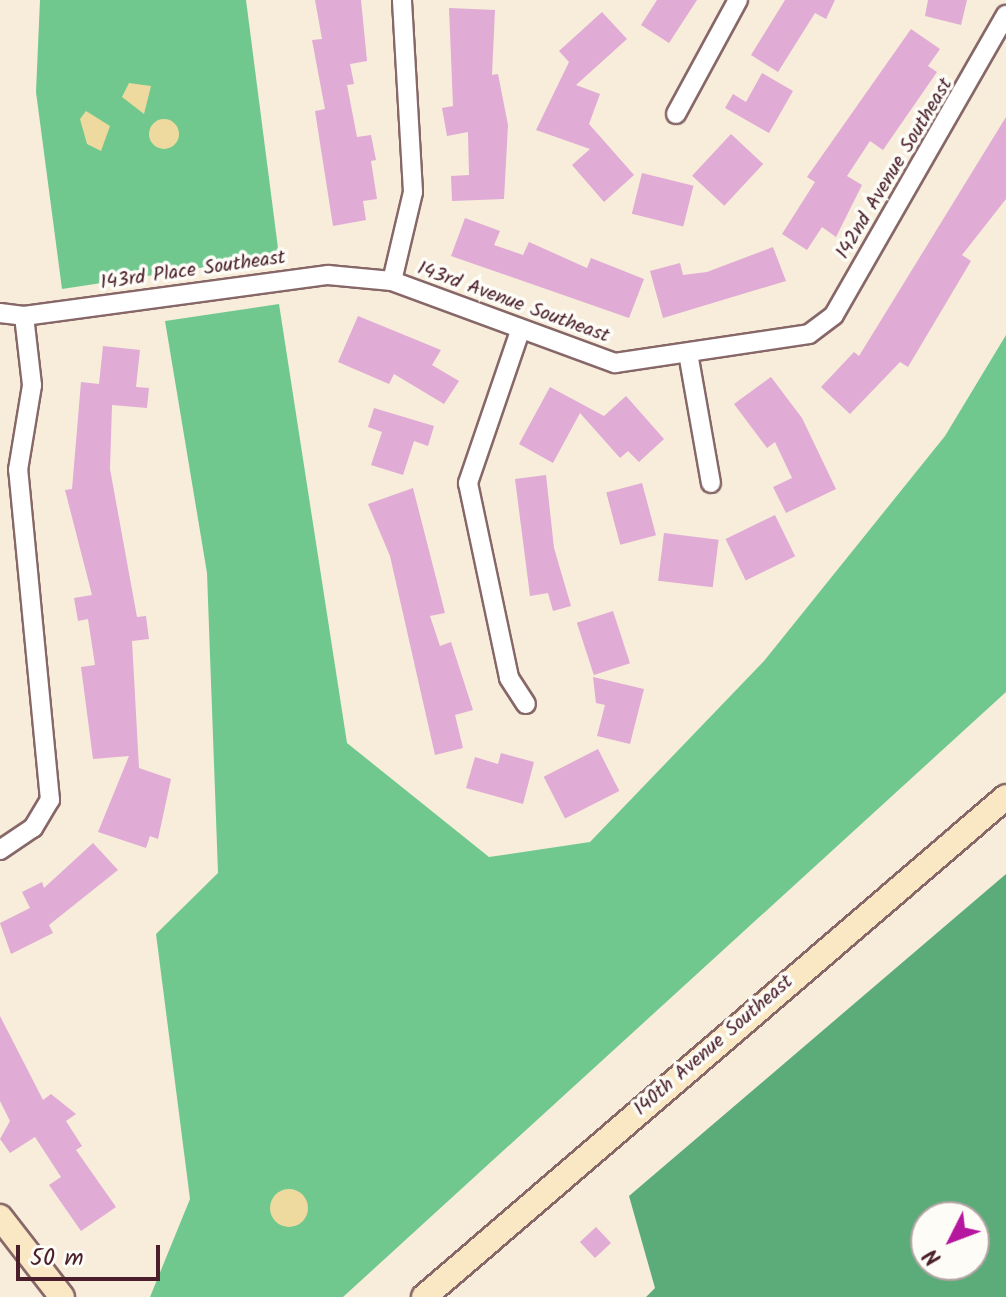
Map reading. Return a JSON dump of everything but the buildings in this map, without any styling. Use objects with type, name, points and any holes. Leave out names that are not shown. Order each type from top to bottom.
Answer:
[{"type":"main road","name":"140th Avenue Southeast","points":[[424,1297],[1006,797]]},
{"type":"main road","points":[[0,1217],[62,1297]]},
{"type":"street","points":[[392,281],[413,192],[402,0]]},
{"type":"street","points":[[676,114],[738,0]]},
{"type":"street","name":"142nd Avenue Southeast","points":[[809,334],[834,315],[1006,15]]},
{"type":"street","name":"143rd Place Southeast","points":[[0,313],[24,316],[328,275],[392,281]]},
{"type":"street","name":"143rd Avenue Southeast","points":[[392,281],[520,331],[615,363],[809,334]]},
{"type":"street","points":[[0,850],[33,828],[50,800],[50,772],[18,470],[32,385],[24,316]]},
{"type":"street","points":[[520,331],[468,483],[509,678],[526,704]]},
{"type":"street","points":[[688,353],[711,483]]},
{"type":"green space","points":[[40,0],[246,0],[279,256],[62,289],[36,92]]},
{"type":"green space","points":[[279,304],[347,743],[489,857],[590,842],[764,661],[945,436],[1006,335],[1006,692],[343,1297],[150,1297],[190,1199],[156,934],[218,873],[207,573],[165,321]]},
{"type":"green space","points":[[1006,874],[1006,1297],[646,1297],[655,1288],[629,1196]]},
{"type":"sand","points":[[129,83],[151,86],[144,114],[122,97]]},
{"type":"sand","points":[[86,111],[110,126],[101,151],[87,144],[80,119]]},
{"type":"sand","points":[[164,119],[170,120],[178,128],[178,140],[170,148],[164,149],[158,148],[150,140],[149,134],[150,128],[158,120]]},
{"type":"sand","points":[[289,1189],[303,1194],[308,1208],[303,1222],[289,1227],[275,1222],[270,1208],[275,1194]]}]
